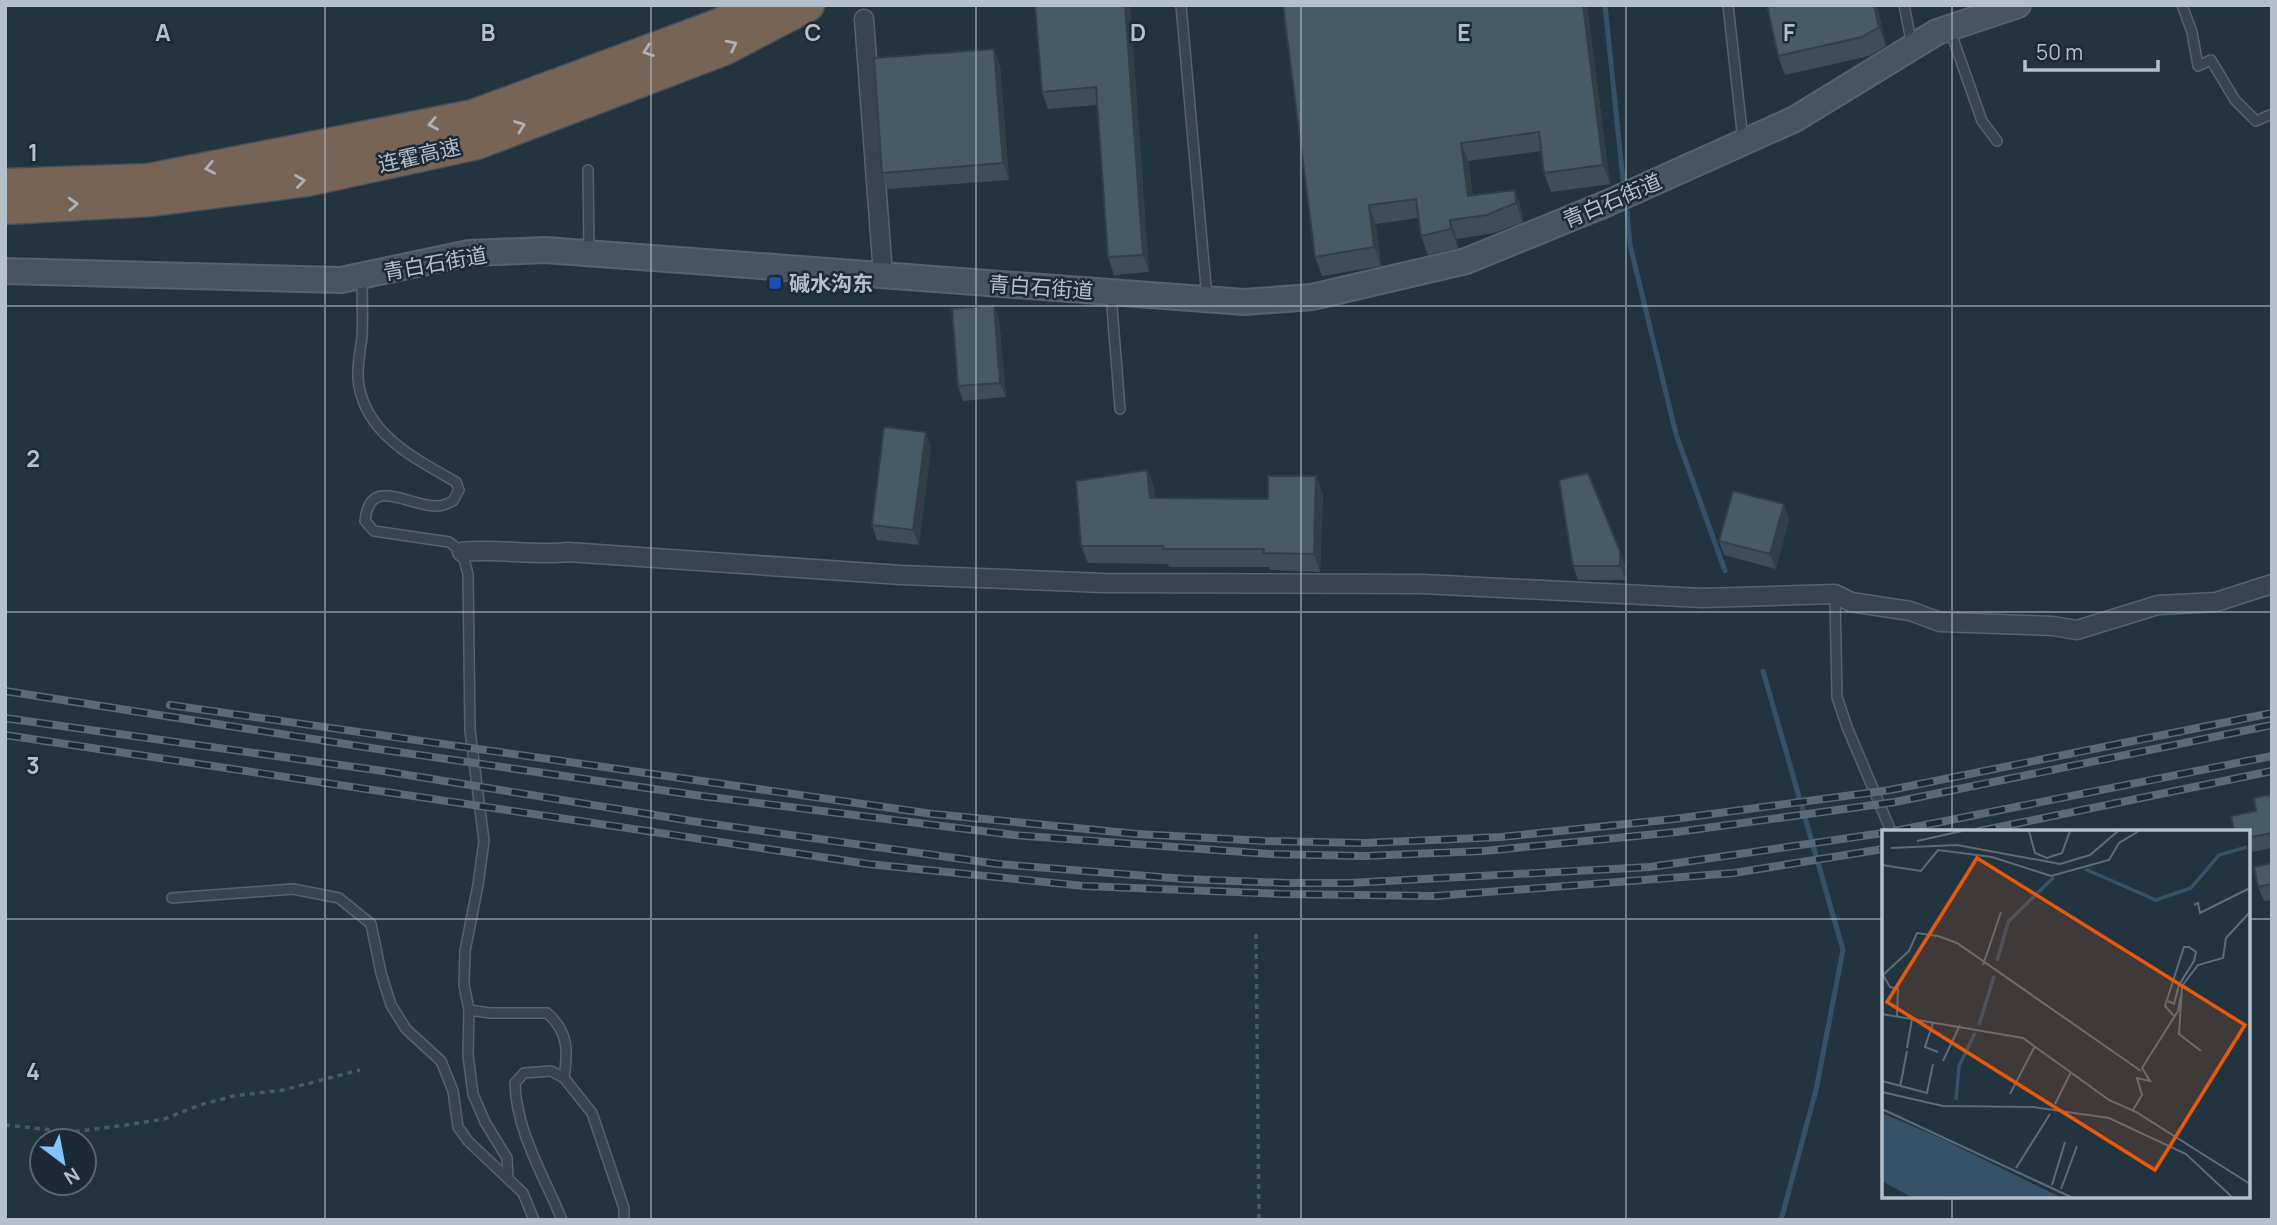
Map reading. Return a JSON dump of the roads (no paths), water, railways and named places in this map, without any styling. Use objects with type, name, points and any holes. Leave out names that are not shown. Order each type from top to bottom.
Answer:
[{"type":"highway","name":"连霍高速","points":[[5,185],[149,180],[473,116],[719,25],[756,5]]},
{"type":"highway","name":"连霍高速","points":[[5,208],[152,200],[307,180],[477,143],[724,49],[808,5]]},
{"type":"street","name":"青白石街道","points":[[5,271],[341,280],[469,253],[545,250],[1207,300],[1244,302],[1311,297],[1466,261],[1608,203],[1794,119],[1937,32],[2018,5]]},
{"type":"street","points":[[864,19],[883,275]]},
{"type":"street","points":[[462,552],[568,552],[901,575],[1104,583],[1423,584],[1702,598],[1835,594],[1852,602],[1910,611],[1940,622],[2053,626],[2077,630],[2158,606],[2216,602],[2272,584]]},
{"type":"lane","points":[[1181,5],[1207,300]]},
{"type":"lane","points":[[1728,5],[1744,142]]},
{"type":"lane","points":[[1904,5],[1912,47]]},
{"type":"lane","points":[[2182,5],[2192,32],[2198,66],[2211,60],[2235,100],[2256,121],[2272,114]]},
{"type":"lane","points":[[1949,28],[1982,121],[1997,141]]},
{"type":"lane","points":[[588,170],[589,253]]},
{"type":"lane","points":[[362,276],[358,384],[365,407],[387,438],[402,450],[456,481],[458,490],[453,501],[439,507],[383,495],[370,501],[366,508],[365,521],[374,531],[449,542],[462,552],[468,574],[470,730],[484,841],[465,951],[464,985],[469,1010],[468,1055],[473,1094],[485,1122],[507,1158],[508,1178]]},
{"type":"lane","points":[[1111,292],[1120,409]]},
{"type":"lane","points":[[1835,594],[1837,698],[1891,830]]},
{"type":"lane","points":[[172,898],[293,889],[339,898],[372,924],[381,973],[391,1005],[406,1029],[441,1062],[453,1091],[458,1127],[468,1141],[523,1193],[534,1220]]},
{"type":"lane","points":[[469,1010],[490,1013],[547,1013],[555,1020],[564,1036],[568,1053],[565,1079]]},
{"type":"lane","points":[[562,1220],[522,1126],[515,1101],[515,1083],[524,1073],[536,1070],[551,1071],[565,1079],[592,1113],[624,1208],[625,1220]]},
{"type":"waterway","points":[[1605,5],[1623,180]]},
{"type":"waterway","points":[[1627,212],[1630,245],[1676,434],[1725,571]]},
{"type":"waterway","points":[[1763,671],[1843,950],[1816,1090],[1781,1220]]},
{"type":"railway","points":[[5,691],[702,796],[1014,835],[1270,854],[1363,856],[1484,851],[1677,832],[1895,802],[2272,725]]},
{"type":"railway","points":[[170,705],[933,814],[1137,834],[1364,843],[1501,837],[1674,819],[1890,790],[2272,713]]},
{"type":"railway","points":[[5,718],[383,771],[698,822],[998,864],[1185,879],[1349,883],[1650,867],[1882,833]]},
{"type":"railway","points":[[5,735],[868,864],[1084,886],[1282,894],[1435,896],[1734,873],[1882,849]]},
{"type":"railway","points":[[1900,830],[2272,756]]},
{"type":"railway","points":[[1985,830],[2272,771]]},
{"type":"place","name":"碱水沟东","points":[[775,283]]}]
